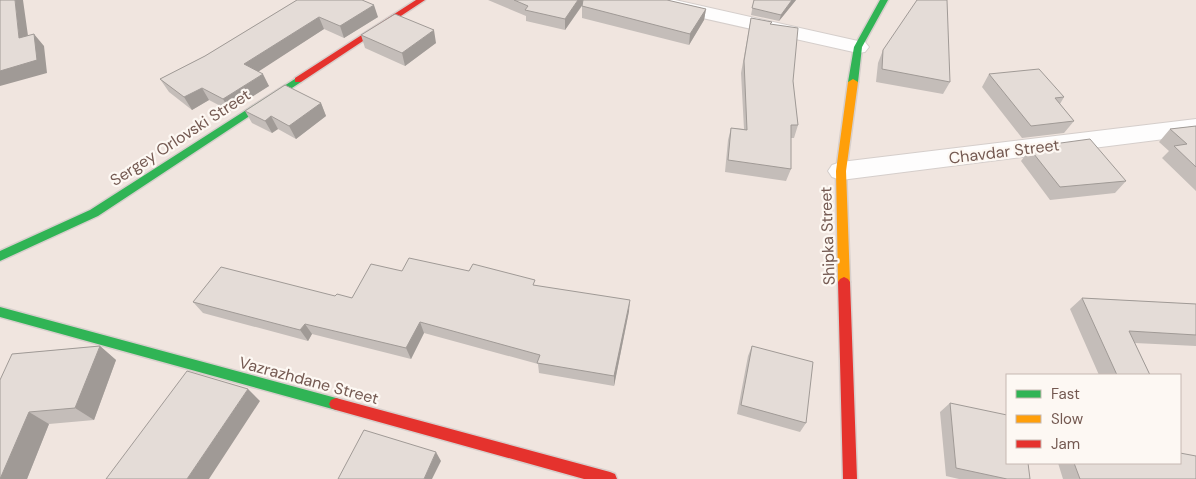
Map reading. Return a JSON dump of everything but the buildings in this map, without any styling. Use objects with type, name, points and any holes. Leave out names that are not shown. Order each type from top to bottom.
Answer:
[{"type":"street","name":"Sergey Orlovski Street","points":[[0,256],[94,212],[420,0]]},
{"type":"street","points":[[648,0],[858,47]]},
{"type":"street","name":"Shipka Street","points":[[850,479],[841,170],[858,47],[884,0]]},
{"type":"street","name":"Chavdar Street","points":[[841,170],[1196,127]]},
{"type":"street","name":"Vazrazhdane Street","points":[[0,312],[610,479]]},
{"type":"shaded area","points":[[0,0],[1196,0],[1196,479],[0,479]]},
{"type":"traffic: fast","points":[[853,82],[858,47],[884,0]]},
{"type":"traffic: fast","points":[[0,256],[94,213],[298,80]]},
{"type":"traffic: fast","points":[[0,312],[336,404]]},
{"type":"traffic: slow","points":[[844,282],[841,171],[853,82]]},
{"type":"traffic: jam","points":[[298,80],[421,0]]},
{"type":"traffic: jam","points":[[844,282],[850,479]]},
{"type":"traffic: jam","points":[[336,404],[610,479]]}]
